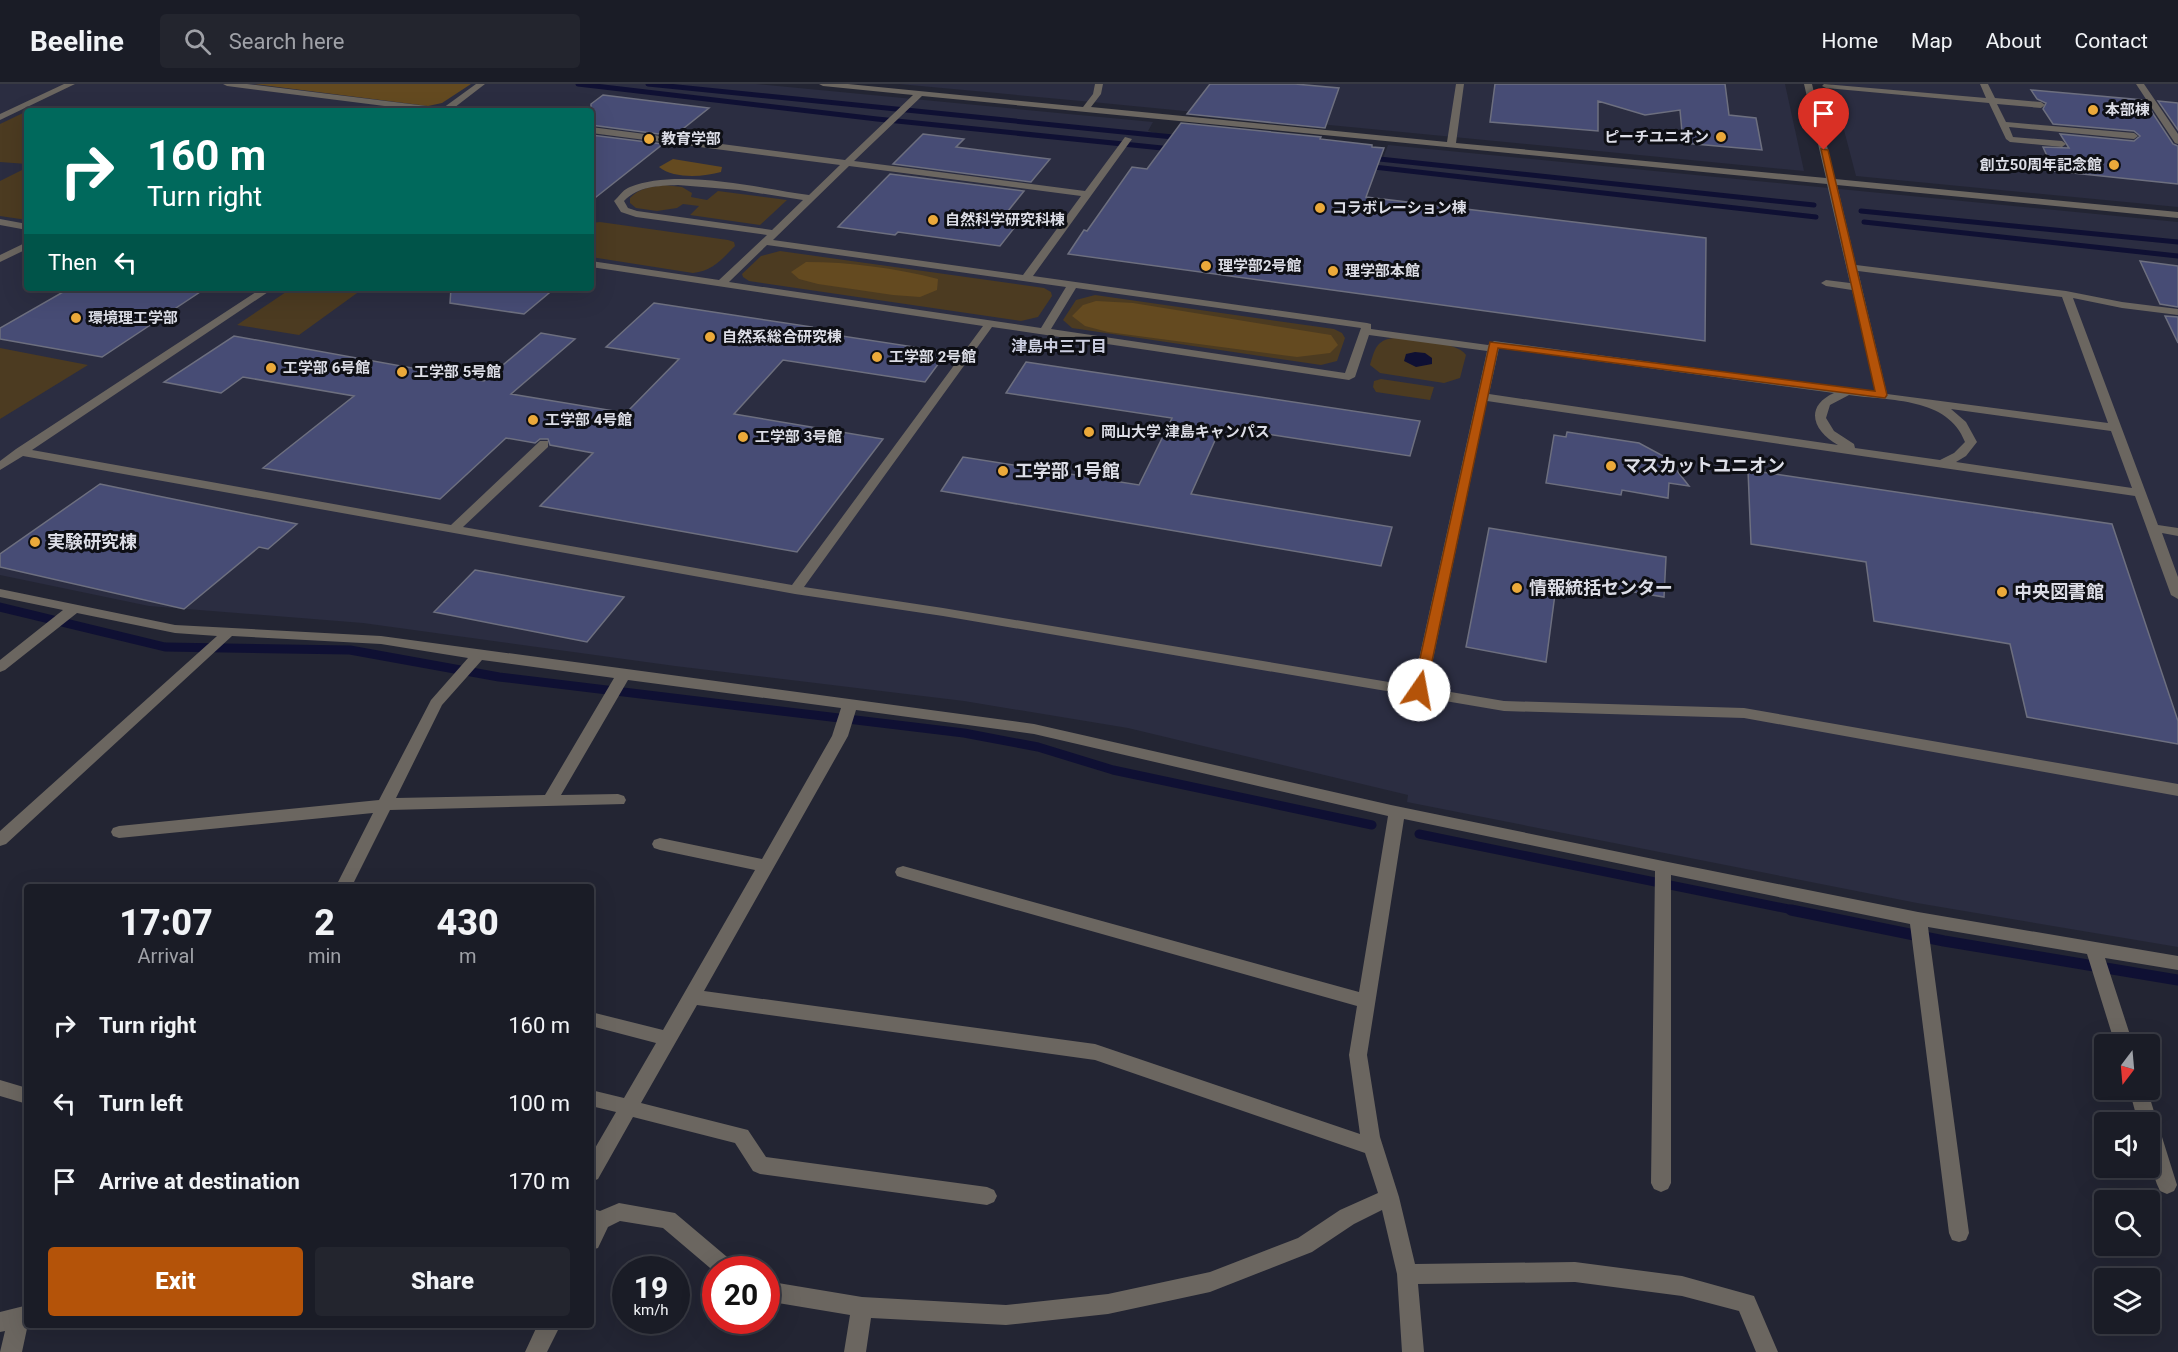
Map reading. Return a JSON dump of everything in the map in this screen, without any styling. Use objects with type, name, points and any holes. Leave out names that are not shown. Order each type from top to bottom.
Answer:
[{"type":"street","points":[[0,117],[71,84]]},
{"type":"street","points":[[227,84],[420,108]]},
{"type":"street","points":[[448,108],[481,84]]},
{"type":"street","points":[[823,84],[2178,215]]},
{"type":"street","points":[[1086,109],[1097,94],[1099,84]]},
{"type":"street","points":[[1451,144],[1460,84]]},
{"type":"street","points":[[1808,84],[1882,395]]},
{"type":"street","points":[[1984,84],[2010,139],[2062,144]]},
{"type":"street","points":[[2140,84],[2178,141]]},
{"type":"street","points":[[1826,86],[2041,105]]},
{"type":"street","points":[[722,283],[920,93]]},
{"type":"street","points":[[2004,124],[2134,136]]},
{"type":"street","points":[[594,130],[1088,194]]},
{"type":"street","points":[[1026,278],[1125,142]]},
{"type":"street","points":[[775,233],[636,214],[624,210],[619,201],[622,195],[635,187],[670,180],[812,198]]},
{"type":"street","points":[[0,222],[24,226]]},
{"type":"street","points":[[594,264],[1349,377],[1367,326],[766,242]]},
{"type":"street","points":[[0,259],[24,247]]},
{"type":"street","points":[[1851,267],[2066,294],[2122,305],[2178,312]]},
{"type":"street","points":[[1826,283],[1856,287]]},
{"type":"street","points":[[1044,331],[1073,285]]},
{"type":"street","points":[[0,466],[264,291]]},
{"type":"street","points":[[2066,294],[2178,595]]},
{"type":"street","points":[[795,590],[990,323]]},
{"type":"street","points":[[1365,331],[1493,349]]},
{"type":"street","points":[[1419,690],[1494,344],[2116,428]]},
{"type":"street","points":[[1850,391],[1830,398],[1821,405],[1819,415],[1823,427],[1834,438],[1860,452]]},
{"type":"street","points":[[1483,397],[2140,493]]},
{"type":"street","points":[[1929,402],[1957,418],[1967,431],[1971,442],[1966,452],[1956,459],[1941,464]]},
{"type":"street","points":[[455,528],[544,444]]},
{"type":"street","points":[[20,452],[795,590],[1419,690],[1504,706],[1744,713],[2178,790]]},
{"type":"street","points":[[2153,528],[2178,532]]},
{"type":"street","points":[[0,593],[63,618],[175,629],[381,640],[479,656],[617,685],[847,715],[1034,729],[1397,812],[1662,878],[1919,929],[2098,961],[2178,963]]},
{"type":"street","points":[[0,667],[63,618]]},
{"type":"street","points":[[0,840],[229,632]]},
{"type":"street","points":[[345,884],[436,703],[479,656]]},
{"type":"street","points":[[550,801],[617,685]]},
{"type":"street","points":[[594,1168],[840,736],[847,715]]},
{"type":"street","points":[[119,832],[399,803],[618,800]]},
{"type":"street","points":[[1397,812],[1358,1055],[1372,1147],[1389,1197],[1407,1274],[1413,1352]]},
{"type":"street","points":[[660,844],[765,866]]},
{"type":"street","points":[[903,872],[1366,1001]]},
{"type":"street","points":[[1661,1183],[1662,878]]},
{"type":"street","points":[[1919,929],[1959,1233]]},
{"type":"street","points":[[2098,961],[2121,1034]]},
{"type":"street","points":[[692,997],[1095,1052],[1372,1147]]},
{"type":"street","points":[[594,1020],[668,1039]]},
{"type":"street","points":[[0,1088],[24,1095]]},
{"type":"street","points":[[594,1099],[741,1136],[760,1166],[987,1196]]},
{"type":"street","points":[[2160,1161],[2167,1185]]},
{"type":"street","points":[[780,1293],[862,1307],[1006,1315],[1108,1304],[1210,1282],[1305,1245],[1347,1217],[1389,1197]]},
{"type":"street","points":[[596,1219],[620,1212],[668,1220],[711,1256]]},
{"type":"street","points":[[1407,1274],[1575,1272],[1682,1286],[1746,1303],[1767,1352]]},
{"type":"street","points":[[855,1352],[862,1307]]},
{"type":"street","points":[[11,1352],[15,1319]]},
{"type":"street","points":[[536,1352],[548,1328]]},
{"type":"shaded area","name":"岡山大学 津島キャンパス","points":[[0,84],[756,84],[1153,122],[1148,131],[1160,134],[1383,158],[1388,145],[2178,222],[2178,947],[1917,903],[1407,802],[1408,795],[1128,728],[964,701],[675,666],[363,623],[149,606],[0,575]]},
{"type":"shaded area","points":[[254,84],[471,84],[442,103],[428,106]]},
{"type":"shaded area","points":[[899,84],[1785,84],[1804,171],[1092,102]]},
{"type":"shaded area","points":[[1832,84],[2178,84],[2178,207],[1856,176]]},
{"type":"shaded area","points":[[24,113],[24,164],[0,162],[0,124]]},
{"type":"shaded area","points":[[673,159],[722,167],[721,172],[689,176],[672,174],[659,167]]},
{"type":"shaded area","points":[[24,169],[24,220],[0,216],[0,181]]},
{"type":"shaded area","points":[[664,185],[682,187],[692,193],[691,197],[707,200],[718,191],[787,200],[760,225],[690,215],[699,206],[683,204],[677,208],[657,211],[636,208],[630,203],[630,198],[637,192]]},
{"type":"shaded area","points":[[594,223],[728,240],[734,242],[735,246],[712,267],[693,273],[594,257]]},
{"type":"shaded area","points":[[780,251],[1044,288],[1051,292],[1052,296],[1038,317],[1021,321],[749,281],[743,277],[742,274],[761,256]]},
{"type":"shaded area","points":[[806,262],[856,264],[922,275],[938,279],[937,290],[920,297],[818,284],[799,279],[791,272]]},
{"type":"shaded area","points":[[288,291],[360,291],[299,335],[237,325]]},
{"type":"shaded area","points":[[1095,295],[1334,329],[1342,333],[1345,338],[1337,361],[1321,365],[1072,328],[1063,320],[1076,300]]},
{"type":"shaded area","points":[[1096,301],[1133,303],[1331,335],[1338,345],[1330,353],[1297,357],[1108,332],[1085,326],[1072,316],[1083,305]]},
{"type":"shaded area","points":[[1394,338],[1433,342],[1461,350],[1466,355],[1460,378],[1444,383],[1380,373],[1370,365],[1375,350],[1383,341]]},
{"type":"shaded area","points":[[0,348],[88,365],[0,419]]},
{"type":"shaded area","points":[[1425,353],[1432,358],[1432,364],[1416,367],[1404,361],[1406,354]]},
{"type":"shaded area","points":[[1381,379],[1434,387],[1430,400],[1376,392],[1373,387],[1374,381]]},
{"type":"building","points":[[1210,84],[1295,84],[1339,88],[1325,128],[1187,114]]},
{"type":"building","points":[[1495,84],[1725,84],[1729,115],[1756,118],[1762,150],[1683,143],[1680,110],[1645,115],[1598,101],[1598,131],[1490,122]]},
{"type":"building","points":[[2031,90],[2144,100],[2173,144],[2178,146],[2178,184],[2054,171],[2043,147],[2069,148],[2060,134],[2134,141],[2140,136],[2134,131],[2053,124],[2043,109],[2046,103],[2037,99]]},
{"type":"building","points":[[603,95],[709,108],[674,136],[594,125],[594,108],[591,108],[591,104]]},
{"type":"building","points":[[2158,101],[2178,103],[2178,130]]},
{"type":"building","points":[[1181,123],[1321,137],[1320,139],[1384,148],[1366,197],[1706,238],[1705,341],[1068,254],[1132,167],[1147,169]]},
{"type":"building","points":[[923,134],[964,139],[956,147],[1050,159],[1031,182],[893,164]]},
{"type":"building","points":[[594,135],[663,144],[594,199]]},
{"type":"building","points":[[890,174],[1024,191],[1008,211],[1026,213],[1000,246],[898,232],[895,235],[838,227]]},
{"type":"building","points":[[2140,261],[2178,266],[2178,307],[2160,304]]},
{"type":"building","name":"環境理工学部","points":[[65,291],[201,291],[102,357],[0,339],[0,328]]},
{"type":"building","points":[[451,291],[551,291],[524,314],[450,303]]},
{"type":"building","points":[[654,303],[812,327],[809,331],[947,352],[925,382],[783,360],[734,414],[883,439],[797,552],[540,506],[593,453],[550,445],[548,439],[540,439],[535,443],[506,438],[440,499],[263,468],[354,396],[243,377],[221,393],[164,382],[234,336],[484,381],[541,333],[575,339],[511,394],[626,413],[679,359],[606,347]]},
{"type":"building","points":[[2165,316],[2178,317],[2178,343]]},
{"type":"building","name":"工学部 1号館","points":[[1026,362],[1420,421],[1410,456],[1221,427],[1191,494],[1392,527],[1381,566],[941,491],[963,457],[1139,485],[1172,418],[1006,393]]},
{"type":"building","name":"マスカットユニオン","points":[[1567,432],[1639,443],[1667,458],[1689,486],[1669,483],[1668,498],[1622,490],[1621,495],[1546,483],[1554,435],[1566,437]]},
{"type":"building","name":"中央図書館","points":[[1748,470],[2112,524],[2178,721],[2178,744],[2027,717],[2010,644],[1874,621],[1866,562],[1751,544]]},
{"type":"building","name":"実験研究棟","points":[[100,484],[297,524],[268,549],[259,547],[184,609],[0,567],[0,554]]},
{"type":"building","name":"情報統括センター","points":[[1489,528],[1666,557],[1664,597],[1557,579],[1546,662],[1466,647]]},
{"type":"building","points":[[475,570],[624,597],[587,642],[434,612]]},
{"type":"waterway","points":[[578,84],[877,119],[1172,149]]},
{"type":"waterway","points":[[648,84],[1183,138]]},
{"type":"waterway","points":[[1370,158],[1814,205]]},
{"type":"waterway","points":[[1365,166],[1816,217]]},
{"type":"waterway","points":[[1861,211],[2178,242]]},
{"type":"waterway","points":[[1864,222],[2178,256]]},
{"type":"waterway","points":[[0,607],[165,647],[350,650],[499,677],[964,733],[1038,747],[1113,770],[1372,825]]},
{"type":"waterway","points":[[1419,834],[1798,911]]},
{"type":"waterway","points":[[1791,910],[1944,941],[2178,980]]},
{"type":"place","name":"本部棟","points":[[2093,110]]},
{"type":"place","name":"ピーチユニオン","points":[[1721,137]]},
{"type":"place","name":"教育学部","points":[[649,139]]},
{"type":"place","name":"創立50周年記念館","points":[[2114,165]]},
{"type":"place","name":"コラボレーション棟","points":[[1320,208]]},
{"type":"place","name":"自然科学研究科棟","points":[[933,220]]},
{"type":"place","name":"理学部2号館","points":[[1206,266]]},
{"type":"place","name":"理学部本館","points":[[1333,271]]},
{"type":"place","name":"環境理工学部","points":[[76,318]]},
{"type":"place","name":"自然系総合研究棟","points":[[710,337]]},
{"type":"place","name":"工学部 2号館","points":[[877,357]]},
{"type":"place","name":"工学部 6号館","points":[[271,368]]},
{"type":"place","name":"工学部 5号館","points":[[402,372]]},
{"type":"place","name":"工学部 4号館","points":[[533,420]]},
{"type":"place","name":"岡山大学 津島キャンパス","points":[[1089,432]]},
{"type":"place","name":"工学部 3号館","points":[[743,437]]},
{"type":"place","name":"マスカットユニオン","points":[[1611,466]]},
{"type":"place","name":"工学部 1号館","points":[[1003,471]]},
{"type":"place","name":"実験研究棟","points":[[35,542]]},
{"type":"place","name":"情報統括センター","points":[[1517,588]]},
{"type":"place","name":"中央図書館","points":[[2002,592]]},
{"type":"district","name":"津島中三丁目","points":[[1059,346]]},
{"type":"route","points":[[1419,690],[1494,344],[1882,395],[1824,150]]}]
